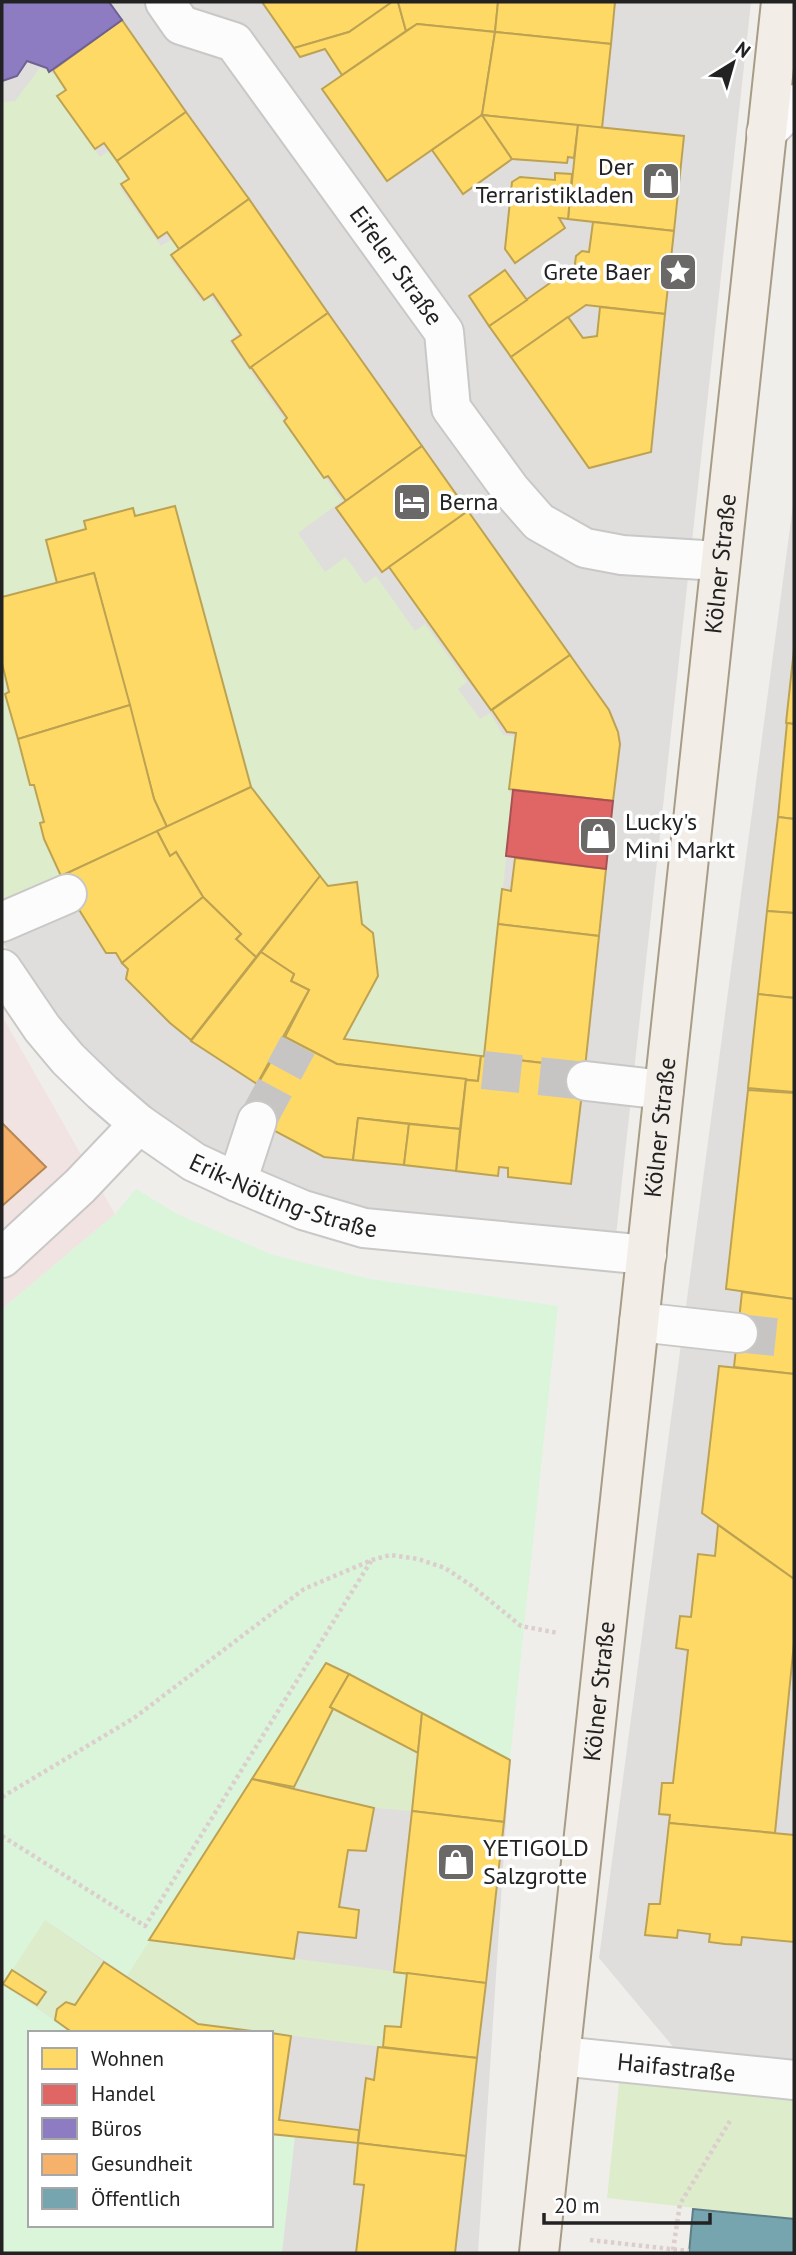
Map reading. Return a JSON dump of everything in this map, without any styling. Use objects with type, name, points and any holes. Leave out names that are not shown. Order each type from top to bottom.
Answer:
[{"type":"main road","name":"Kölner Straße","points":[[540,2244],[780,2]]},
{"type":"street","name":"Eifeler Straße","points":[[164,2],[181,25],[234,43],[444,332],[451,408],[509,489],[539,522],[585,548],[622,555],[719,561]]},
{"type":"street","points":[[766,134],[794,104]]},
{"type":"street","points":[[2,922],[67,894]]},
{"type":"street","name":"Erik-Nölting-Straße","points":[[2,969],[42,1028],[68,1059],[139,1124],[194,1162],[237,1182],[303,1210],[364,1228],[646,1255]]},
{"type":"street","points":[[586,1081],[664,1090]]},
{"type":"street","points":[[237,1182],[257,1121]]},
{"type":"street","points":[[2,1258],[80,1186],[139,1124]]},
{"type":"street","points":[[639,1322],[738,1333]]},
{"type":"street","name":"Haifastraße","points":[[560,2056],[794,2080]]},
{"type":"path","points":[[2,1797],[134,1718],[304,1589],[390,1555],[418,1559],[445,1568],[522,1626],[605,1642]]},
{"type":"path","points":[[2,1836],[145,1926],[372,1560]]},
{"type":"path","points":[[673,2250],[680,2204],[743,2101],[745,2075]]},
{"type":"path","points":[[540,2244],[689,2251]]},
{"type":"shaded area","points":[[2,2],[751,2],[616,1236],[350,1213],[201,1153],[77,1047],[2,942]]},
{"type":"shaded area","points":[[794,498],[794,2062],[675,2049],[599,1958]]},
{"type":"shaded area","points":[[2,1016],[115,1214],[2,1309]]},
{"type":"shaded area","points":[[326,1663],[510,1760],[478,2253],[276,2253],[273,2031],[66,2031],[3,1984],[45,1920],[127,1976]]},
{"type":"green space","points":[[40,68],[56,76],[68,90],[58,98],[100,157],[111,149],[132,179],[120,188],[161,246],[174,238],[182,250],[171,259],[202,302],[211,297],[238,334],[229,341],[342,501],[298,533],[325,572],[346,557],[365,584],[376,576],[415,631],[425,624],[467,682],[458,689],[480,719],[490,713],[503,735],[514,736],[509,792],[513,794],[482,1084],[346,1068],[314,991],[237,945],[200,896],[2,911],[2,102],[15,101]]},
{"type":"green space","points":[[136,1189],[177,1214],[273,1255],[370,1279],[558,1306],[510,1760],[326,1663],[127,1976],[45,1920],[3,1984],[70,2031],[28,2031],[28,2227],[273,2227],[273,2134],[295,2136],[282,2253],[2,2253],[2,1309],[115,1214]]},
{"type":"green space","points":[[333,1709],[418,1753],[412,1811],[374,1808],[294,1787]]},
{"type":"green space","points":[[45,1920],[104,1962],[75,2005],[66,2002],[59,2007],[55,2020],[3,1984]]},
{"type":"green space","points":[[149,1940],[407,1973],[401,2027],[386,2026],[383,2047],[273,2033],[273,2031],[198,2024],[127,1976]]},
{"type":"green space","points":[[620,2074],[794,2093],[794,2219],[607,2198]]},
{"type":"building: Wohnen","points":[[262,2],[392,2],[349,32],[294,48]]},
{"type":"building: Wohnen","points":[[392,2],[398,2],[406,31],[342,75],[325,49],[300,57],[294,48],[349,32]]},
{"type":"building: Wohnen","points":[[398,2],[498,2],[495,32],[417,24],[406,31]]},
{"type":"building: Wohnen","points":[[498,2],[615,2],[611,44],[495,32]]},
{"type":"building: Wohnen","points":[[122,20],[186,112],[117,161],[104,143],[95,149],[57,96],[66,90],[53,70]]},
{"type":"building: Wohnen","points":[[417,24],[495,32],[482,115],[387,181],[322,89]]},
{"type":"building: Wohnen","points":[[495,32],[611,44],[602,128],[482,115]]},
{"type":"building: Wohnen","points":[[186,112],[249,199],[179,249],[167,232],[158,238],[121,184],[129,179],[117,161]]},
{"type":"building: Wohnen","points":[[482,115],[512,159],[463,194],[432,150]]},
{"type":"building: Wohnen","points":[[482,115],[578,125],[574,158],[568,157],[567,163],[512,159]]},
{"type":"building: Wohnen","points":[[578,125],[684,136],[674,231],[568,219]]},
{"type":"building: Wohnen","points":[[555,173],[572,174],[568,219],[559,218],[565,228],[515,263],[505,249],[512,182],[520,177],[555,180]]},
{"type":"building: Wohnen","points":[[249,199],[328,313],[250,368],[232,341],[241,335],[213,294],[204,300],[171,255]]},
{"type":"building: Wohnen","points":[[593,222],[674,231],[665,314],[586,305],[511,357],[489,326],[560,276],[573,278],[576,256],[582,251],[589,252]]},
{"type":"building: Wohnen","points":[[505,270],[527,300],[489,326],[469,296]]},
{"type":"building: Wohnen","points":[[600,307],[665,314],[651,452],[589,468],[511,357],[568,317],[583,338],[597,336]]},
{"type":"building: Wohnen","points":[[328,313],[422,446],[346,501],[328,476],[324,478],[284,421],[287,418],[251,367]]},
{"type":"building: Wohnen","points":[[422,446],[468,511],[382,572],[336,508]]},
{"type":"building: Wohnen","points":[[175,506],[251,787],[167,827],[154,799],[94,573],[57,583],[46,540],[86,529],[84,521],[133,508],[135,516]]},
{"type":"building: Wohnen","points":[[468,511],[570,655],[491,710],[389,567]]},
{"type":"building: Wohnen","points":[[94,573],[130,705],[18,739],[5,694],[9,692],[2,663],[2,597]]},
{"type":"building: Wohnen","points":[[794,649],[794,724],[786,723]]},
{"type":"building: Wohnen","points":[[570,655],[609,710],[618,732],[620,744],[613,801],[509,789],[516,733],[507,732],[492,710]]},
{"type":"building: Wohnen","points":[[130,705],[154,799],[167,827],[61,876],[44,839],[40,823],[44,822],[34,785],[30,785],[18,739]]},
{"type":"building: Wohnen","points":[[787,723],[794,724],[794,819],[778,817]]},
{"type":"building: Wohnen","points":[[251,787],[320,876],[256,957],[236,939],[241,934],[203,897],[176,852],[170,856],[157,831]]},
{"type":"building: Wohnen","points":[[778,817],[794,819],[794,913],[767,911]]},
{"type":"building: Wohnen","points":[[157,831],[170,856],[176,852],[203,897],[122,963],[116,953],[106,953],[61,876]]},
{"type":"building: Wohnen","points":[[515,858],[606,869],[599,936],[498,924],[502,889],[511,891]]},
{"type":"building: Wohnen","points":[[320,876],[328,886],[357,882],[362,924],[373,933],[378,976],[344,1039],[481,1056],[478,1081],[337,1064],[285,1037],[309,990],[291,981],[294,974],[261,952]]},
{"type":"building: Wohnen","points":[[203,897],[241,934],[236,939],[256,957],[191,1040],[126,979],[128,969],[122,963]]},
{"type":"building: Wohnen","points":[[767,911],[794,913],[794,998],[758,994]]},
{"type":"building: Wohnen","points":[[498,924],[599,936],[585,1068],[484,1056]]},
{"type":"building: Wohnen","points":[[261,952],[294,974],[291,981],[309,990],[257,1084],[191,1041]]},
{"type":"building: Wohnen","points":[[758,994],[794,998],[794,1092],[748,1088]]},
{"type":"building: Wohnen","points":[[285,1037],[337,1064],[466,1079],[460,1129],[358,1118],[353,1160],[324,1157],[241,1113]]},
{"type":"building: Wohnen","points":[[481,1056],[578,1067],[582,1093],[571,1184],[508,1177],[508,1168],[499,1167],[498,1176],[456,1171],[466,1080],[478,1081]]},
{"type":"building: Wohnen","points":[[748,1090],[794,1093],[794,1299],[726,1289]]},
{"type":"building: Wohnen","points":[[358,1118],[409,1124],[404,1165],[353,1160]]},
{"type":"building: Wohnen","points":[[409,1124],[460,1129],[456,1171],[404,1165]]},
{"type":"building: Wohnen","points":[[742,1292],[794,1299],[794,1374],[734,1367]]},
{"type":"building: Wohnen","points":[[719,1366],[794,1374],[794,1579],[702,1513]]},
{"type":"building: Wohnen","points":[[718,1525],[794,1579],[794,1643],[775,1833],[669,1823],[670,1815],[659,1814],[662,1783],[673,1783],[688,1650],[676,1648],[680,1616],[691,1617],[698,1554],[715,1556]]},
{"type":"building: Wohnen","points":[[326,1663],[349,1674],[330,1707],[333,1709],[294,1787],[252,1779]]},
{"type":"building: Wohnen","points":[[349,1674],[422,1713],[418,1753],[330,1707]]},
{"type":"building: Wohnen","points":[[422,1713],[510,1760],[504,1822],[412,1811]]},
{"type":"building: Wohnen","points":[[252,1779],[374,1808],[366,1851],[348,1850],[339,1907],[359,1910],[356,1938],[298,1932],[294,1959],[149,1940]]},
{"type":"building: Wohnen","points":[[412,1811],[504,1822],[486,1983],[394,1972]]},
{"type":"building: Wohnen","points":[[669,1823],[794,1835],[794,1942],[742,1937],[741,1945],[725,1944],[709,1942],[710,1934],[678,1930],[677,1938],[645,1935],[649,1904],[660,1904]]},
{"type":"building: Wohnen","points":[[104,1962],[198,2024],[252,2031],[70,2031],[55,2020],[57,2009],[66,2002],[75,2005]]},
{"type":"building: Wohnen","points":[[12,1970],[46,1992],[37,2005],[3,1984]]},
{"type":"building: Wohnen","points":[[407,1973],[486,1983],[477,2058],[383,2047],[385,2026],[401,2027]]},
{"type":"building: Wohnen","points":[[273,2033],[291,2036],[279,2120],[359,2130],[358,2143],[273,2134]]},
{"type":"building: Wohnen","points":[[378,2047],[477,2058],[466,2156],[358,2143],[366,2078],[374,2080]]},
{"type":"building: Wohnen","points":[[358,2143],[466,2156],[455,2253],[356,2253],[364,2185],[354,2184]]},
{"type":"building: Handel","points":[[513,790],[613,801],[606,869],[506,856]]},
{"type":"building: Büros","points":[[2,2],[109,2],[122,20],[49,72],[47,68],[27,61],[17,76],[2,81]]},
{"type":"building: Gesundheit","points":[[2,1123],[46,1167],[2,1206]]},
{"type":"building: Öffentlich","points":[[693,2209],[794,2219],[794,2253],[689,2253]]},
{"type":"tunnel","points":[[257,1121],[298,1045]]},
{"type":"tunnel","points":[[483,1070],[586,1081]]},
{"type":"tunnel","points":[[738,1333],[794,1339]]},
{"type":"place","name":"Der Terraristikladen","points":[[661,181]]},
{"type":"place","name":"Grete Baer","points":[[678,272]]},
{"type":"place","name":"Berna","points":[[412,502]]},
{"type":"place","name":"Lucky's Mini Markt","points":[[598,836]]},
{"type":"place","name":"YETIGOLD Salzgrotte","points":[[456,1862]]}]
